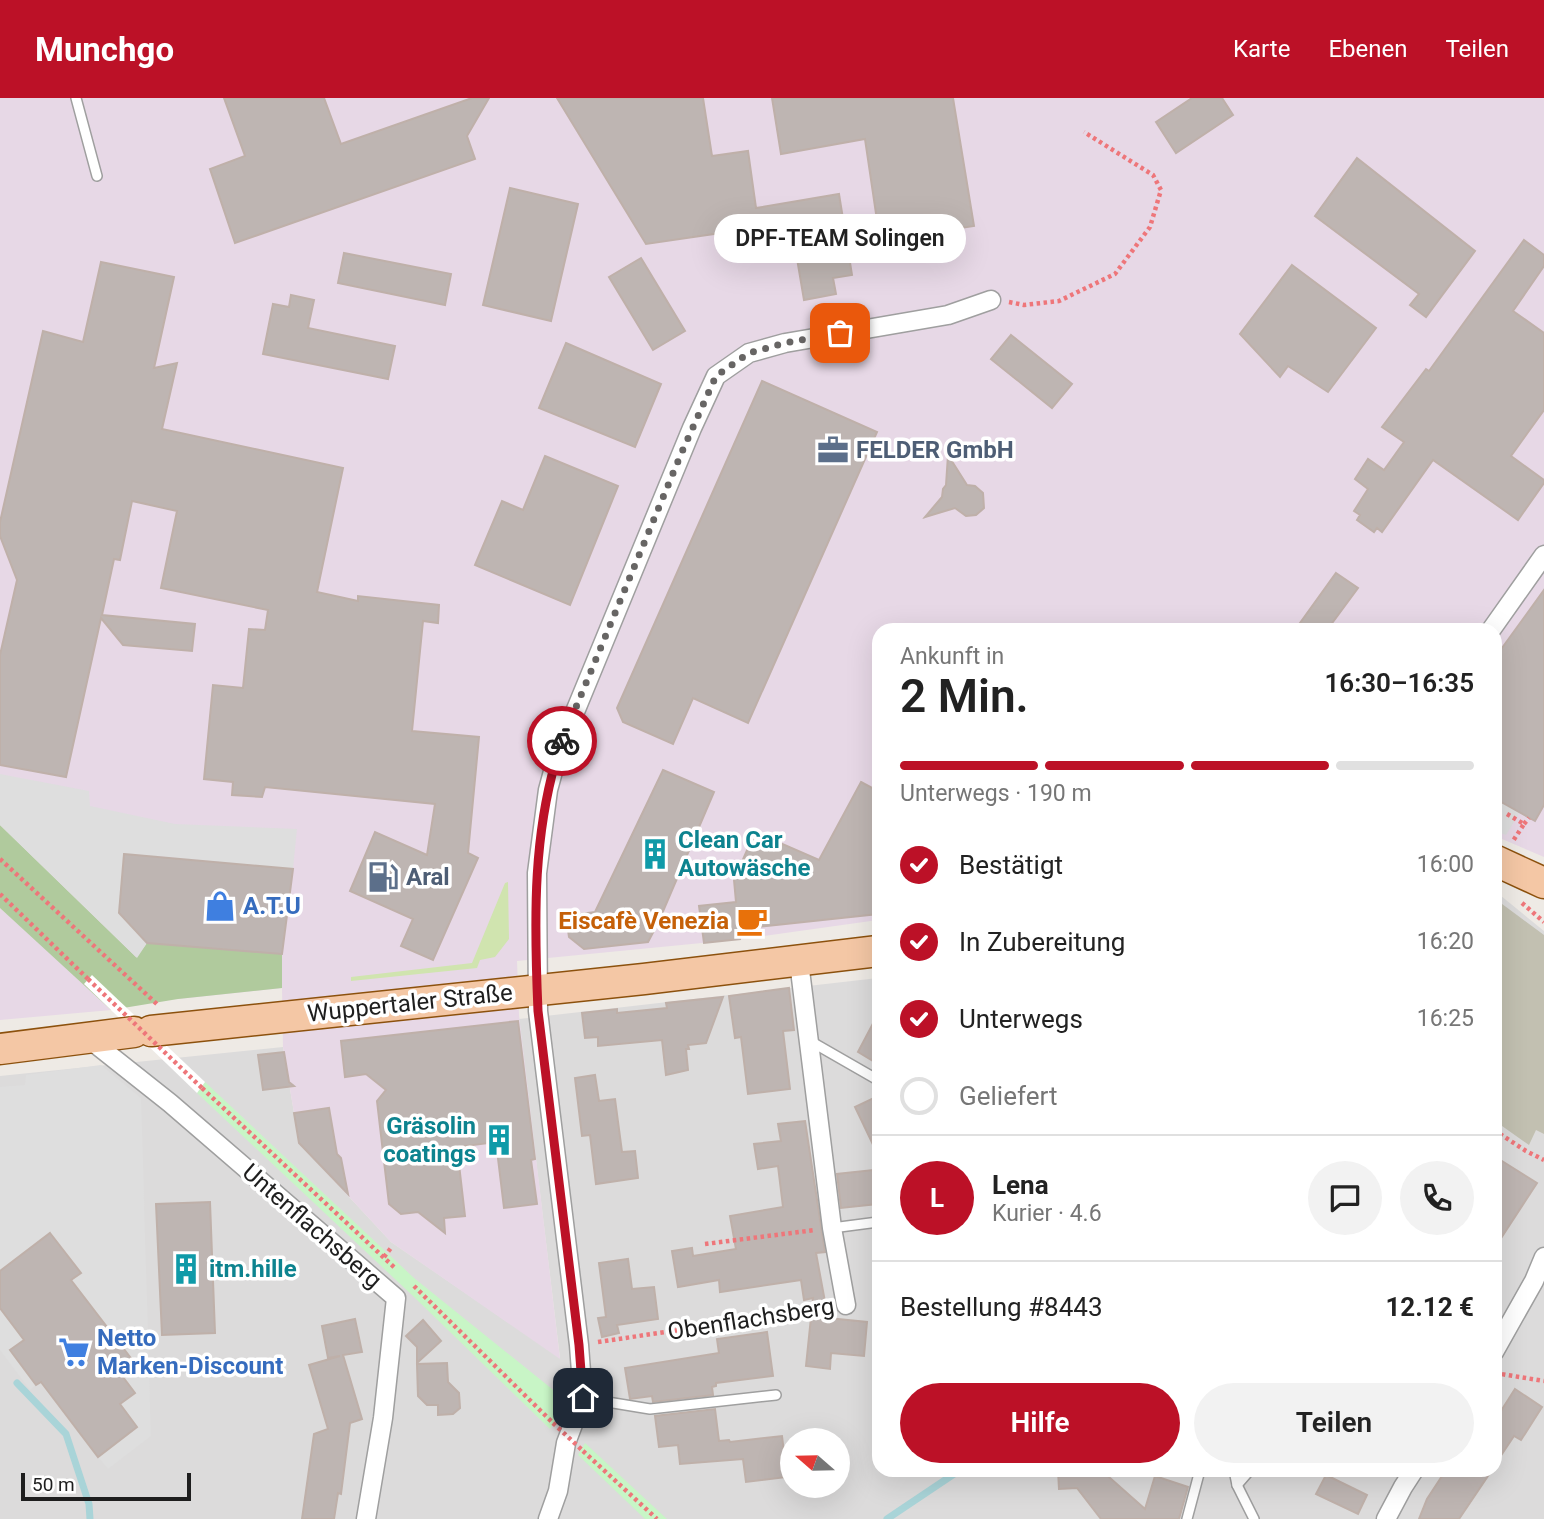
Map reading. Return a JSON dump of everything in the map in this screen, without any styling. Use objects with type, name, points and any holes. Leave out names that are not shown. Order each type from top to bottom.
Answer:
[{"type":"main road","points":[[1502,853],[1544,883]]},
{"type":"main road","name":"Wuppertaler Straße","points":[[0,1049],[88,1038],[149,1024],[537,988],[872,952]]},
{"type":"street","points":[[548,1519],[558,1491],[566,1443],[583,1398],[537,988],[537,873],[548,790],[558,753],[681,454],[716,376],[749,353],[785,343],[948,314],[991,300]]},
{"type":"street","points":[[1496,623],[1544,555]]},
{"type":"street","name":"Obenflachsberg","points":[[799,961],[832,1228],[845,1305]]},
{"type":"street","name":"Untenflachsberg","points":[[88,1038],[170,1103],[396,1298],[383,1419],[366,1519]]},
{"type":"street","points":[[1502,1338],[1534,1282],[1544,1257]]},
{"type":"street","points":[[1387,1519],[1410,1477]]},
{"type":"lane","points":[[76,98],[97,176]]},
{"type":"lane","points":[[810,1041],[872,1077]]},
{"type":"lane","points":[[832,1228],[872,1223]]},
{"type":"lane","points":[[583,1398],[650,1409],[776,1395]]},
{"type":"lane","points":[[1186,1519],[1198,1477]]},
{"type":"lane","points":[[1235,1477],[1254,1519]]},
{"type":"lane","points":[[1237,1485],[1244,1477]]},
{"type":"path","points":[[991,300],[1024,305],[1059,301],[1115,274],[1150,227],[1161,190],[1153,175],[1084,132]]},
{"type":"path","points":[[1507,814],[1524,824]]},
{"type":"path","points":[[1502,853],[1529,817]]},
{"type":"path","points":[[0,859],[149,1024]]},
{"type":"path","points":[[0,894],[202,1088]]},
{"type":"path","points":[[1502,1135],[1544,1160]]},
{"type":"path","points":[[705,1244],[832,1228]]},
{"type":"path","points":[[384,1257],[391,1248]]},
{"type":"path","name":"Obenflachsberg","points":[[579,1345],[845,1305]]},
{"type":"path","points":[[1502,1373],[1544,1381]]},
{"type":"path","points":[[553,1423],[657,1519]]},
{"type":"shaded area","points":[[0,98],[1544,98],[1544,857],[1502,839],[1502,623],[872,623],[872,921],[743,939],[517,961],[519,1015],[560,1359],[391,1242],[299,1143],[283,1047],[282,988],[178,999],[0,825]]},
{"type":"shaded area","points":[[0,774],[89,791],[90,806],[175,824],[297,829],[293,869],[156,856],[147,943],[137,958],[0,825]]},
{"type":"shaded area","points":[[1502,802],[1520,812],[1506,835],[1502,834]]},
{"type":"shaded area","points":[[1502,897],[1544,931],[1544,1519],[0,1519],[0,1076],[283,1047],[299,1143],[391,1242],[560,1358],[519,1019],[872,979],[872,1477],[1502,1477]]},
{"type":"shaded area","points":[[1502,904],[1544,935],[1544,1134],[1536,1130],[1529,1145],[1502,1126]]},
{"type":"shaded area","points":[[0,908],[59,961],[111,1010],[0,1020]]},
{"type":"shaded area","points":[[101,1065],[141,1098],[151,1436],[108,1469],[98,1457],[137,1427],[120,1404],[123,1377],[136,1366],[71,1280],[80,1272],[50,1233],[0,1271],[0,1087],[25,1085],[26,1075]]},
{"type":"shaded area","points":[[0,1308],[24,1340],[10,1351],[36,1385],[30,1390],[0,1350]]},
{"type":"green space","points":[[0,825],[136,957],[147,943],[282,954],[282,988],[178,999],[111,1010],[0,908]]},
{"type":"green space","points":[[508,882],[509,939],[495,957],[480,960],[477,968],[351,981],[351,977],[472,963],[505,883]]},
{"type":"green space","points":[[205,1082],[414,1278],[567,1401],[550,1429],[197,1093]]},
{"type":"green space","points":[[585,1443],[667,1519],[645,1519],[578,1455]]},
{"type":"pier","points":[[92,975],[205,1082],[197,1093],[84,984]]},
{"type":"building","points":[[224,98],[324,98],[341,144],[472,98],[489,98],[467,136],[475,159],[235,243],[210,169],[245,156]]},
{"type":"building","points":[[557,98],[703,98],[712,156],[748,151],[756,208],[839,194],[852,275],[833,278],[836,294],[804,300],[791,223],[740,230],[743,248],[724,251],[721,233],[646,244]]},
{"type":"building","points":[[772,98],[953,98],[974,226],[941,231],[943,245],[882,254],[865,139],[781,154]]},
{"type":"building","points":[[1192,98],[1222,98],[1233,115],[1176,153],[1156,122]]},
{"type":"building","points":[[1357,158],[1475,251],[1426,317],[1410,305],[1419,294],[1315,216]]},
{"type":"building","points":[[510,188],[578,204],[551,321],[483,305]]},
{"type":"building","points":[[1524,240],[1544,255],[1544,266],[1513,311],[1544,333],[1544,410],[1511,456],[1544,480],[1544,483],[1518,520],[1433,460],[1382,532],[1377,528],[1374,532],[1357,520],[1360,515],[1354,511],[1368,489],[1355,479],[1368,459],[1384,470],[1404,442],[1382,427],[1426,369],[1429,371]]},
{"type":"building","points":[[344,253],[451,274],[445,305],[338,283]]},
{"type":"building","points":[[641,258],[685,331],[653,350],[609,277]]},
{"type":"building","points":[[101,262],[174,277],[154,368],[177,363],[162,429],[343,468],[317,592],[358,601],[358,596],[439,605],[438,623],[423,621],[412,731],[479,737],[468,853],[478,858],[433,960],[401,946],[413,919],[350,891],[375,832],[427,855],[435,804],[265,787],[262,797],[232,795],[233,782],[204,779],[213,685],[243,688],[249,629],[265,630],[268,610],[161,588],[177,511],[132,501],[120,560],[114,559],[102,615],[195,624],[192,651],[123,645],[101,618],[66,777],[0,765],[0,655],[17,580],[0,536],[0,522],[43,331],[83,342]]},
{"type":"building","points":[[1292,265],[1376,328],[1328,392],[1288,366],[1280,377],[1240,334]]},
{"type":"building","points":[[291,295],[314,300],[308,328],[395,346],[388,379],[263,354],[273,304],[289,307]]},
{"type":"building","points":[[1011,335],[1072,384],[1052,408],[991,359]]},
{"type":"building","points":[[566,343],[661,384],[635,447],[539,408]]},
{"type":"building","points":[[762,381],[877,432],[748,723],[693,698],[673,744],[623,722],[617,708]]},
{"type":"building","points":[[948,455],[967,485],[975,486],[983,493],[984,508],[976,515],[966,516],[955,508],[925,517],[942,497],[946,485]]},
{"type":"building","points":[[545,456],[618,486],[570,605],[475,565],[502,501],[523,510]]},
{"type":"building","points":[[1336,573],[1358,588],[1332,623],[1300,623]]},
{"type":"building","points":[[1544,590],[1544,805],[1535,821],[1502,802],[1502,648]]},
{"type":"building","name":"Clean Car Autowäsche","points":[[663,770],[714,792],[658,923],[648,942],[584,949],[569,937],[566,916],[595,912]]},
{"type":"building","points":[[861,782],[872,788],[872,915],[739,929],[740,939],[704,943],[699,906],[736,902],[734,880],[755,832],[819,860]]},
{"type":"building","name":"A.T.U","points":[[124,854],[293,869],[282,954],[147,943],[119,913]]},
{"type":"building","points":[[789,988],[794,1030],[783,1031],[790,1089],[748,1094],[741,1037],[735,1038],[729,996]]},
{"type":"building","points":[[723,997],[706,1043],[688,1045],[689,1049],[686,1049],[688,1070],[666,1075],[662,1040],[598,1046],[598,1037],[585,1038],[582,1013],[667,1008],[666,1003]]},
{"type":"building","name":"Gräsolin coatings","points":[[518,1021],[535,1159],[531,1160],[537,1204],[504,1208],[496,1142],[457,1147],[465,1216],[444,1218],[445,1233],[418,1212],[401,1214],[389,1204],[377,1101],[386,1090],[366,1074],[345,1077],[341,1041]]},
{"type":"building","points":[[872,1025],[872,1060],[858,1052]]},
{"type":"building","points":[[284,1052],[289,1082],[294,1086],[263,1090],[258,1055]]},
{"type":"building","points":[[595,1075],[599,1101],[615,1099],[622,1152],[635,1151],[638,1178],[596,1184],[590,1135],[582,1136],[575,1078]]},
{"type":"building","points":[[872,1099],[872,1142],[855,1107]]},
{"type":"building","points":[[329,1108],[337,1154],[341,1158],[348,1194],[299,1143],[294,1113]]},
{"type":"building","points":[[805,1121],[825,1252],[816,1253],[828,1318],[867,1322],[864,1356],[831,1353],[830,1369],[806,1366],[813,1298],[804,1300],[801,1280],[720,1292],[719,1280],[678,1287],[672,1251],[692,1248],[693,1256],[736,1249],[730,1216],[783,1207],[778,1166],[758,1169],[754,1144],[781,1141],[778,1124]]},
{"type":"building","points":[[1502,1161],[1537,1183],[1502,1237]]},
{"type":"building","points":[[872,1170],[872,1205],[841,1208],[837,1174]]},
{"type":"building","name":"itm.hille","points":[[210,1202],[215,1333],[162,1335],[156,1204]]},
{"type":"building","name":"Netto Marken-Discount","points":[[50,1233],[81,1273],[71,1280],[137,1366],[123,1377],[135,1393],[120,1404],[137,1427],[98,1457],[41,1382],[36,1385],[10,1350],[24,1340],[0,1308],[0,1271]]},
{"type":"building","points":[[628,1259],[632,1289],[654,1287],[658,1319],[617,1325],[619,1333],[602,1337],[598,1318],[606,1317],[599,1263]]},
{"type":"building","points":[[355,1319],[362,1352],[343,1355],[362,1419],[350,1423],[341,1494],[338,1493],[334,1519],[302,1519],[314,1434],[328,1429],[309,1365],[340,1356],[328,1358],[322,1326]]},
{"type":"building","points":[[423,1320],[441,1341],[417,1363],[417,1347],[406,1336]]},
{"type":"building","points":[[767,1332],[773,1376],[716,1383],[716,1386],[712,1387],[713,1395],[653,1402],[652,1396],[630,1399],[625,1368],[719,1353],[717,1339]]},
{"type":"building","points":[[447,1363],[448,1382],[459,1393],[460,1408],[453,1414],[438,1415],[438,1405],[427,1405],[418,1396],[417,1364]]},
{"type":"building","points":[[1515,1389],[1542,1407],[1521,1440],[1514,1436],[1502,1454],[1502,1409]]},
{"type":"building","points":[[715,1409],[719,1441],[780,1436],[780,1478],[746,1482],[743,1459],[680,1464],[678,1445],[659,1447],[655,1416]]},
{"type":"building","points":[[1058,1477],[1109,1477],[1145,1509],[1155,1477],[1188,1487],[1179,1519],[1101,1519],[1077,1488],[1059,1489]]},
{"type":"building","points":[[1325,1477],[1330,1477],[1367,1495],[1358,1514],[1316,1494]]},
{"type":"building","points":[[1441,1477],[1487,1477],[1459,1519],[1419,1519],[1427,1499]]},
{"type":"waterway","points":[[17,1383],[66,1434],[89,1504],[90,1519]]},
{"type":"waterway","points":[[887,1519],[950,1477]]},
{"type":"way so far","points":[[562,741],[716,376],[749,353],[840,333]]},
{"type":"place","name":"DPF-TEAM Solingen","points":[[840,333]]},
{"type":"place","name":"FELDER GmbH","points":[[833,450]]},
{"type":"place","name":"Clean Car Autowäsche","points":[[655,854]]},
{"type":"place","name":"Aral","points":[[383,877]]},
{"type":"place","name":"A.T.U","points":[[220,906]]},
{"type":"place","name":"Eiscafè Venezia","points":[[752,921]]},
{"type":"place","name":"Gräsolin coatings","points":[[499,1140]]},
{"type":"place","name":"itm.hille","points":[[186,1269]]},
{"type":"place","name":"Netto Marken-Discount","points":[[74,1352]]},
{"type":"route","points":[[562,741],[540,832],[536,967],[538,1011],[582,1366],[583,1398]]}]
